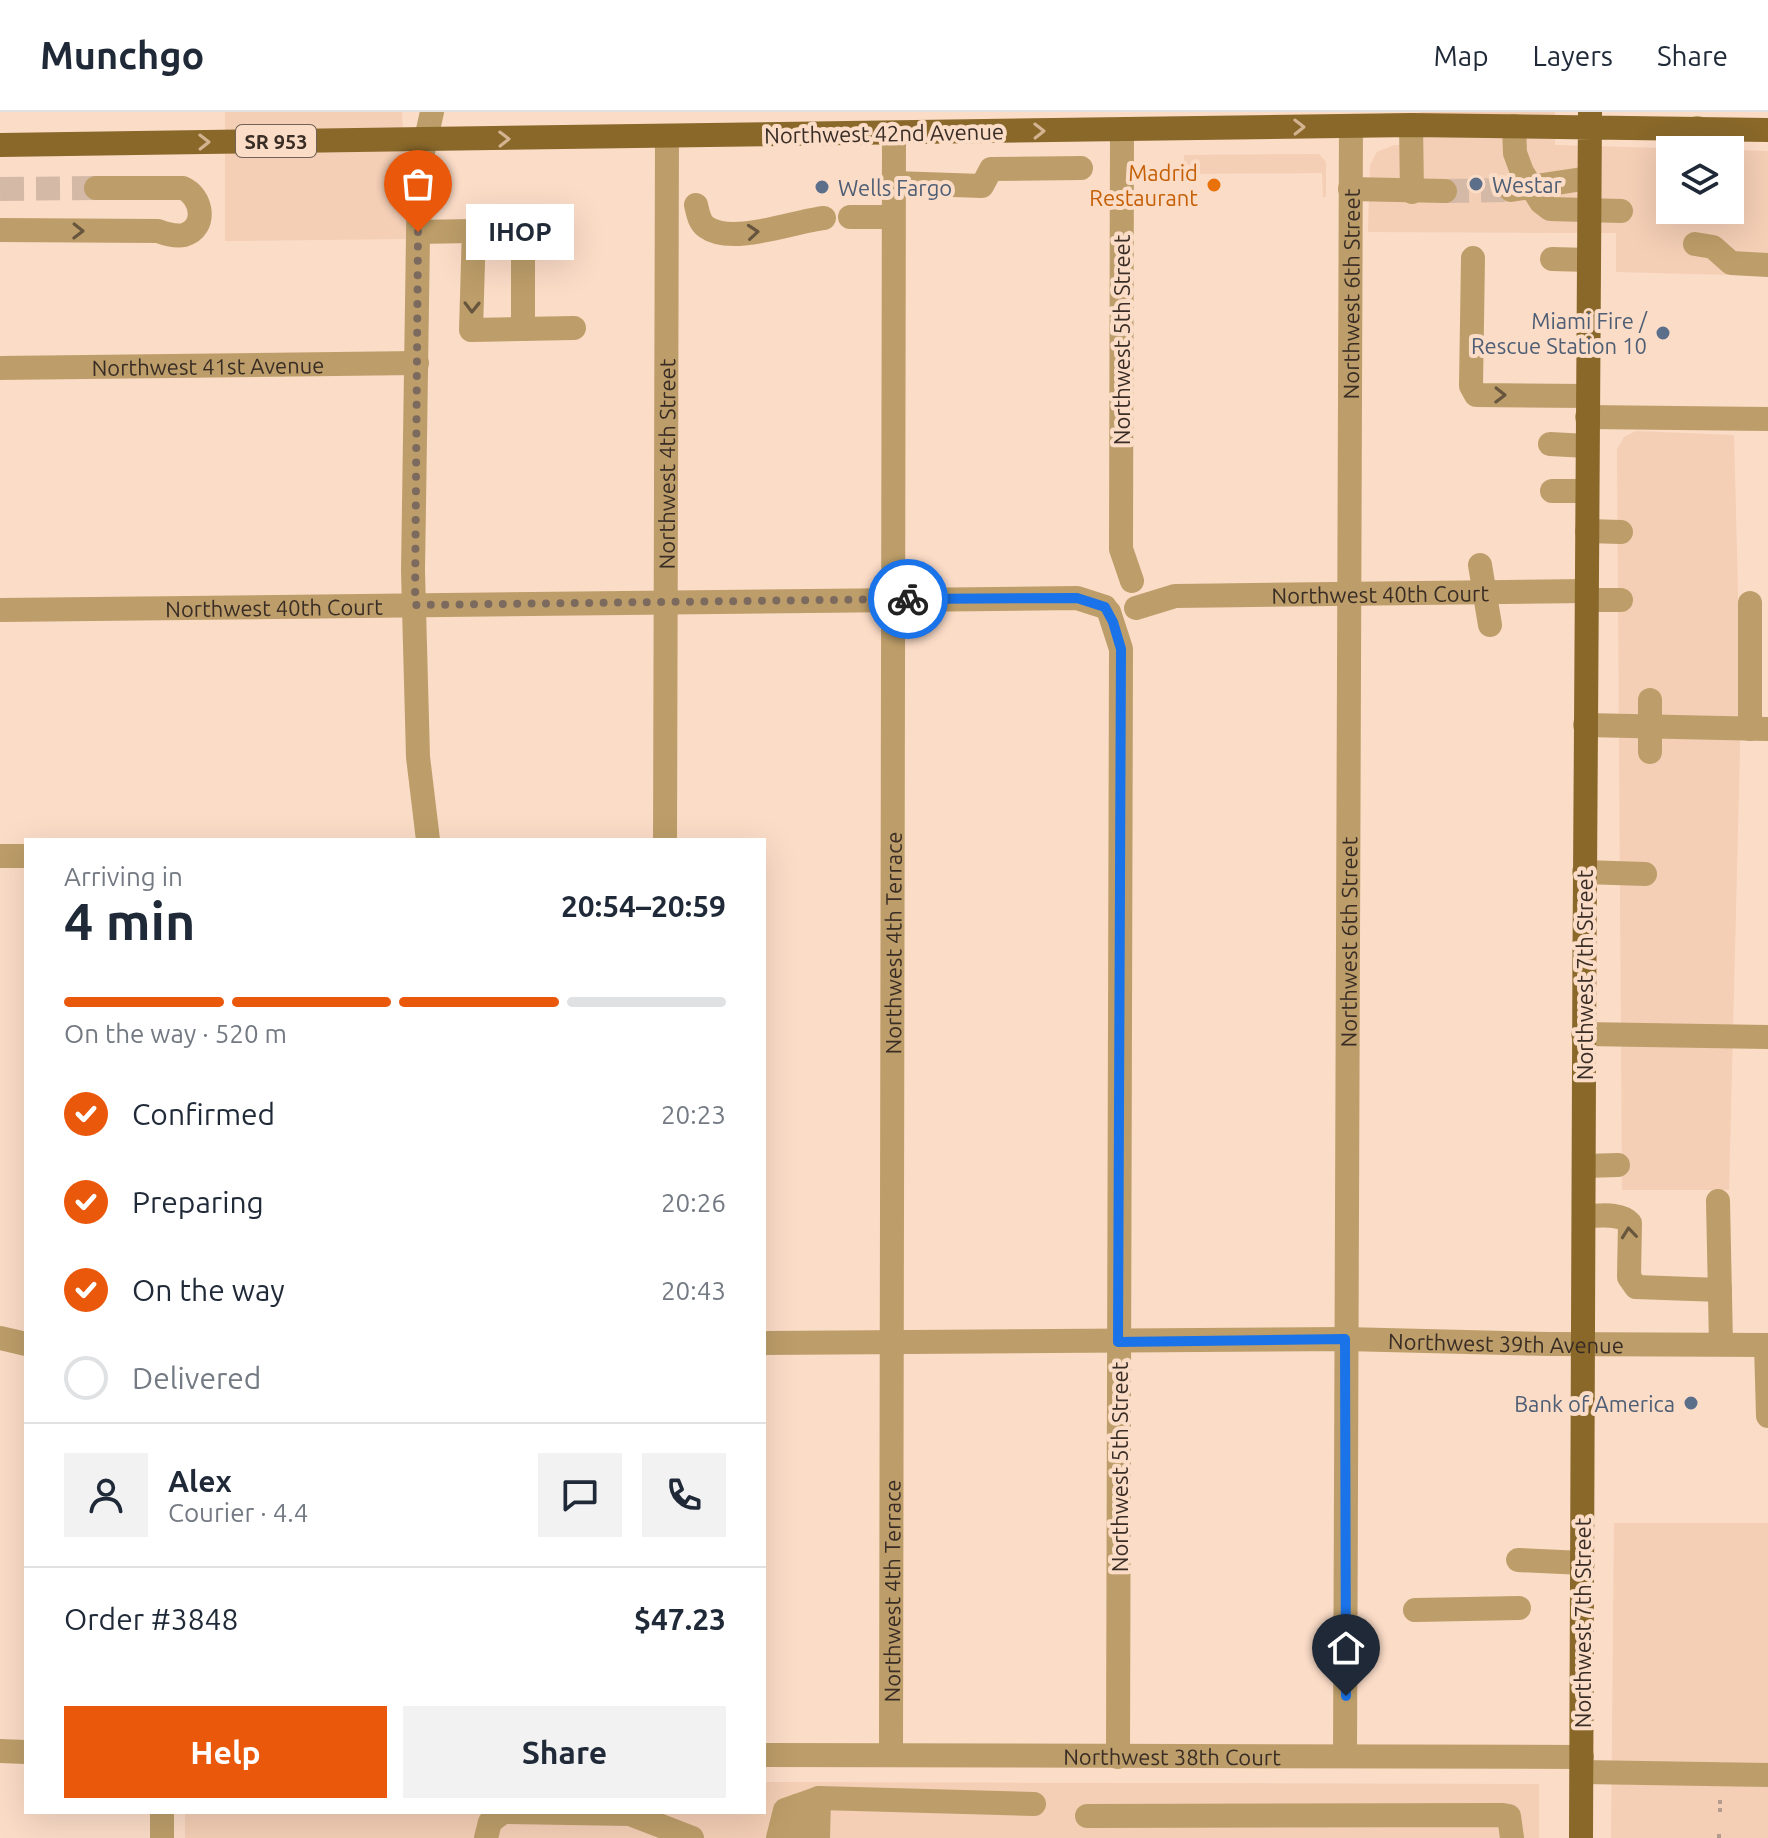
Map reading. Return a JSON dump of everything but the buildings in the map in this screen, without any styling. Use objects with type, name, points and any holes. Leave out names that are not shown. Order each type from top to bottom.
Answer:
[{"type":"main road","points":[[933,133],[993,112]]},
{"type":"main road","points":[[1122,130],[1139,112]]},
{"type":"main road","name":"Northwest 42nd Avenue","points":[[0,145],[1514,126],[1590,119],[1680,136]]},
{"type":"main road","name":"Northwest 7th Street","points":[[1581,1838],[1590,119]]},
{"type":"main road","name":"Northwest 42nd Avenue","points":[[1720,136],[1768,130]]},
{"type":"street","points":[[428,838],[418,757],[415,605],[419,170],[432,112]]},
{"type":"street","points":[[1411,125],[1412,192]]},
{"type":"street","name":"Northwest 6th Street","points":[[1345,1756],[1351,126]]},
{"type":"street","points":[[1514,126],[1521,188],[1550,209],[1621,211]]},
{"type":"street","name":"Northwest 5th Street","points":[[1118,1757],[1121,549],[1132,222],[1122,130]]},
{"type":"street","name":"Northwest 4th Terrace","points":[[891,1755],[894,133]]},
{"type":"street","name":"Northwest 4th Street","points":[[665,838],[667,136]]},
{"type":"street","points":[[894,183],[982,186],[991,169],[1081,168]]},
{"type":"street","points":[[1521,188],[1589,178]]},
{"type":"street","points":[[0,230],[158,231],[182,236],[197,224],[200,211],[198,199],[183,188],[96,188]]},
{"type":"street","points":[[1350,189],[1445,191]]},
{"type":"street","points":[[696,205],[705,226],[726,233],[760,232],[824,218]]},
{"type":"street","points":[[850,217],[893,217]]},
{"type":"street","points":[[474,229],[471,330],[574,328]]},
{"type":"street","points":[[418,232],[523,230],[523,329]]},
{"type":"street","points":[[1695,244],[1713,247],[1731,263],[1768,265]]},
{"type":"street","points":[[1473,258],[1471,386],[1476,395],[1587,407],[1768,419]]},
{"type":"street","points":[[1552,259],[1589,260]]},
{"type":"street","name":"Northwest 41st Avenue","points":[[0,368],[417,363]]},
{"type":"street","points":[[1550,444],[1587,446]]},
{"type":"street","points":[[1552,491],[1587,491]]},
{"type":"street","points":[[1587,531],[1621,532]]},
{"type":"street","points":[[1480,565],[1490,625]]},
{"type":"street","name":"Northwest 40th Court","points":[[0,610],[1483,592],[1621,600]]},
{"type":"street","points":[[1585,725],[1650,727],[1708,737],[1759,729],[1750,603]]},
{"type":"street","points":[[1650,700],[1650,752]]},
{"type":"street","points":[[0,856],[24,856]]},
{"type":"street","points":[[1584,872],[1645,874]]},
{"type":"street","points":[[1583,1034],[1768,1037]]},
{"type":"street","points":[[1585,1166],[1618,1165]]},
{"type":"street","points":[[1718,1201],[1721,1344]]},
{"type":"street","points":[[1585,1216],[1620,1217],[1630,1223],[1629,1277],[1636,1287],[1720,1290]]},
{"type":"street","points":[[0,1338],[24,1344]]},
{"type":"street","name":"Northwest 39th Avenue","points":[[766,1343],[1345,1339],[1767,1345]]},
{"type":"street","points":[[0,1351],[24,1345]]},
{"type":"street","points":[[1767,1345],[1768,1416]]},
{"type":"street","points":[[1518,1560],[1583,1563]]},
{"type":"street","points":[[1415,1610],[1519,1608]]},
{"type":"street","points":[[1473,1732],[1473,1756]]},
{"type":"street","points":[[0,1751],[24,1752]]},
{"type":"street","name":"Northwest 38th Court","points":[[766,1755],[1473,1756],[1768,1775]]},
{"type":"street","points":[[778,1838],[785,1810],[808,1802],[1034,1804]]},
{"type":"street","points":[[798,1838],[808,1802]]},
{"type":"street","points":[[808,1802],[818,1838]]},
{"type":"street","points":[[162,1814],[162,1838]]},
{"type":"street","points":[[486,1838],[490,1822],[501,1814]]},
{"type":"street","points":[[630,1814],[692,1838]]},
{"type":"street","points":[[1087,1816],[1503,1815],[1509,1816],[1512,1821],[1512,1838]]},
{"type":"path","points":[[1720,1795],[1720,1812]]},
{"type":"shaded area","points":[[225,112],[402,112],[407,239],[225,241]]},
{"type":"shaded area","points":[[1420,112],[1555,112],[1555,145],[1656,148],[1656,224],[1744,224],[1744,150],[1768,151],[1768,276],[1616,272],[1616,233],[1368,232],[1370,165],[1377,152],[1394,145],[1419,145]]},
{"type":"shaded area","points":[[1319,154],[1326,162],[1326,197],[1323,197],[1322,173],[1184,174],[1184,155]]},
{"type":"shaded area","points":[[1636,431],[1734,435],[1741,709],[1729,1190],[1622,1190],[1617,449],[1624,437]]},
{"type":"shaded area","points":[[1614,1523],[1768,1523],[1768,1838],[1611,1838]]},
{"type":"shaded area","points":[[766,1782],[1539,1784],[1539,1838],[185,1838],[185,1814],[766,1814]]},
{"type":"tunnel","points":[[0,189],[96,188]]},
{"type":"tunnel","points":[[1445,191],[1511,190]]},
{"type":"way so far","points":[[418,232],[415,605],[908,599]]},
{"type":"place","name":"Westar","points":[[1476,184]]},
{"type":"place","name":"Madrid Restaurant","points":[[1214,185]]},
{"type":"place","name":"Wells Fargo","points":[[822,187]]},
{"type":"place","name":"IHOP","points":[[418,232]]},
{"type":"place","name":"Miami Fire / Rescue Station 10","points":[[1663,333]]},
{"type":"place","name":"Bank of America","points":[[1691,1403]]},
{"type":"route","points":[[908,599],[1077,598],[1105,607],[1113,622],[1121,649],[1118,1342],[1345,1339],[1346,1696]]}]
